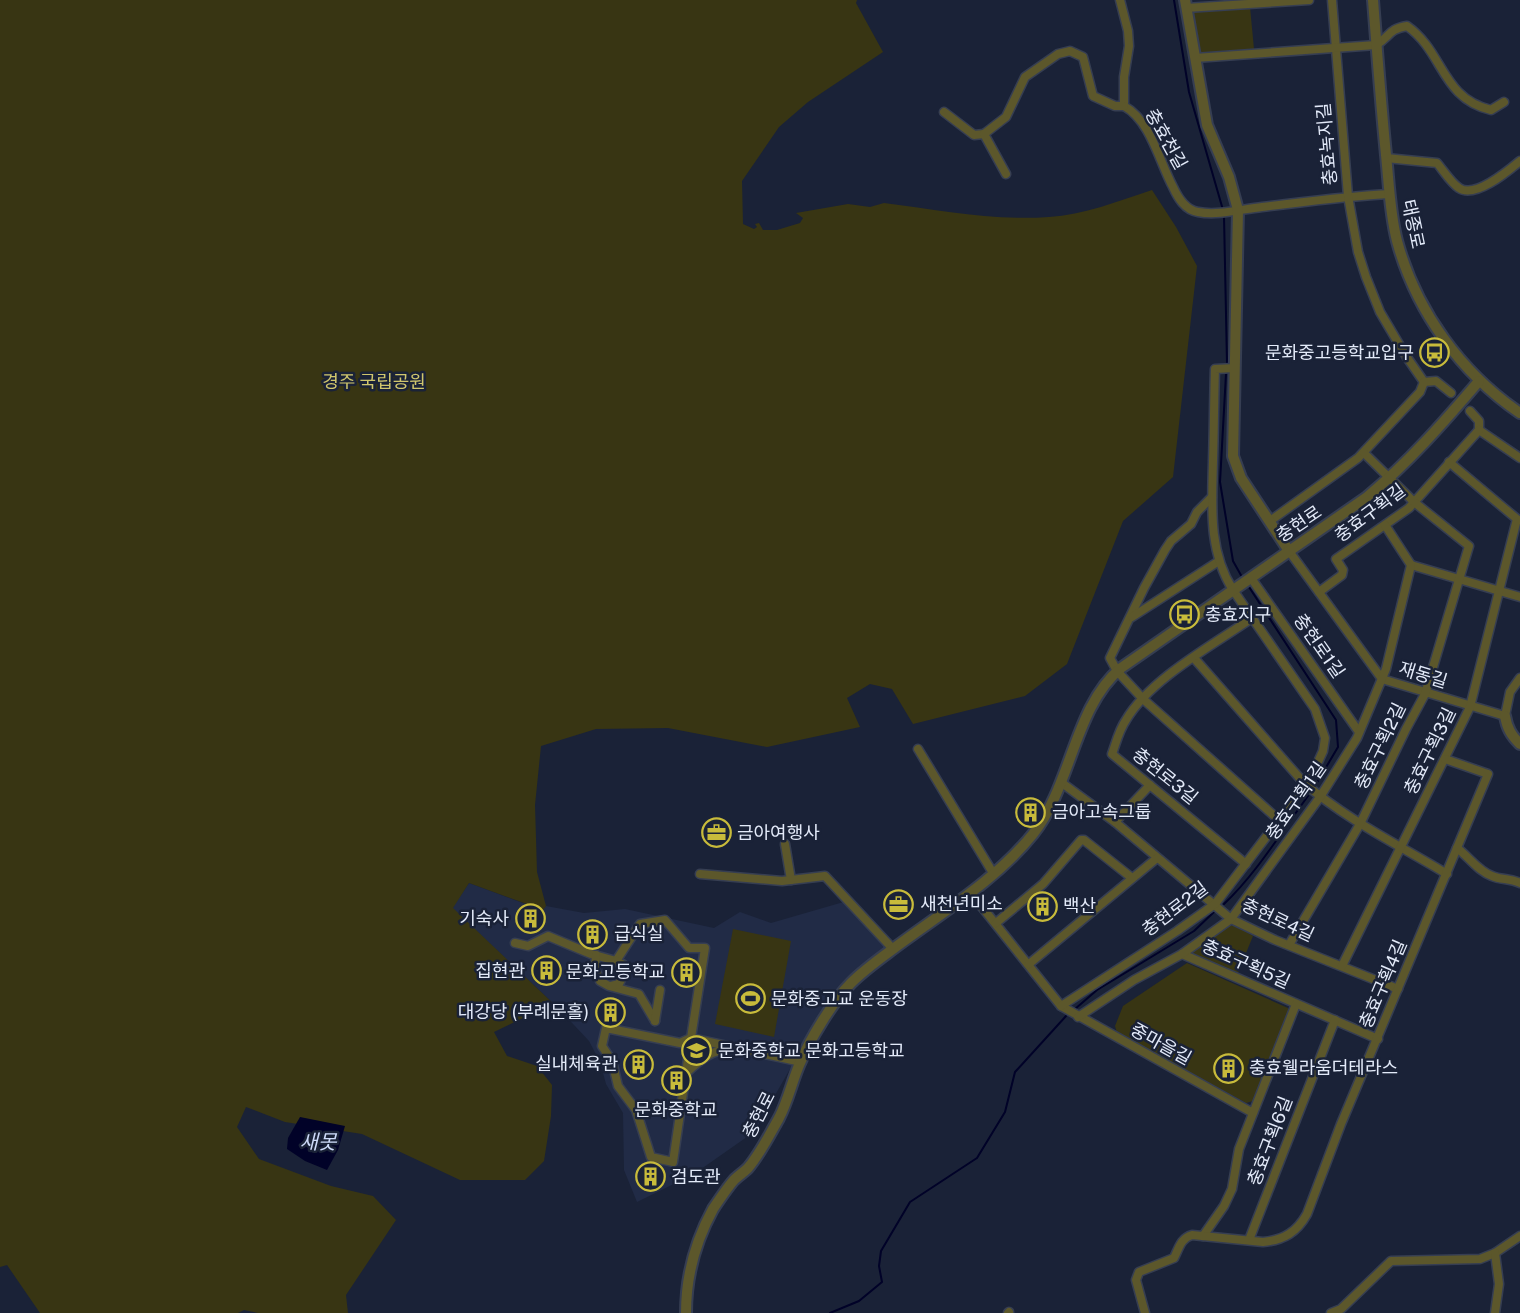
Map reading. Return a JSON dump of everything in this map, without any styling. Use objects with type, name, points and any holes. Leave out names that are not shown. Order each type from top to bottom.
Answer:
[{"type":"street","name":"충효천길","points":[[1120,0],[1128,31],[1129,46],[1124,77],[1124,106],[1138,117],[1155,146],[1176,194],[1185,206],[1197,212],[1238,210],[1348,196]]},
{"type":"street","points":[[1289,551],[1241,478],[1233,456],[1238,210],[1229,177],[1207,124],[1186,4],[1309,0]]},
{"type":"street","name":"충효녹지길","points":[[1332,0],[1348,196],[1390,194]]},
{"type":"street","name":"태종로","points":[[1373,0],[1386,158],[1396,239],[1415,289],[1437,329],[1479,381],[1520,413]]},
{"type":"street","points":[[1195,58],[1376,45],[1389,32],[1407,26],[1421,36],[1452,88],[1478,107],[1491,110],[1504,102]]},
{"type":"street","points":[[944,112],[974,135],[984,134],[1006,117],[1025,77],[1059,54],[1070,51],[1083,57],[1093,96],[1115,106],[1124,106]]},
{"type":"street","points":[[984,134],[1006,174]]},
{"type":"street","points":[[1386,158],[1437,163],[1459,189],[1469,190],[1498,180],[1520,161]]},
{"type":"street","points":[[1348,196],[1359,252],[1370,288],[1391,332],[1424,382]]},
{"type":"street","points":[[1235,368],[1215,369],[1212,497],[1165,550],[1110,658],[1117,671],[1143,699],[1279,820]]},
{"type":"street","points":[[1424,382],[1436,381],[1451,393]]},
{"type":"street","name":"충현로","points":[[686,1313],[686,1288],[694,1252],[714,1209],[734,1180],[748,1168],[780,1116],[801,1062],[830,1010],[850,984],[970,892],[1022,847],[1055,799],[1094,701],[1108,680],[1117,671],[1390,479],[1447,419],[1479,381]]},
{"type":"street","points":[[1270,521],[1345,469],[1364,453],[1420,392],[1424,382]]},
{"type":"street","points":[[1470,411],[1479,422],[1479,430],[1520,458]]},
{"type":"street","name":"충효구획길","points":[[1319,592],[1342,575],[1343,570],[1336,559],[1414,502],[1479,430]]},
{"type":"street","points":[[1364,453],[1414,502]]},
{"type":"street","name":"충효구획3길","points":[[1342,966],[1470,707],[1517,519],[1449,462]]},
{"type":"street","name":"충현로2길","points":[[1061,1006],[1178,931],[1215,904],[1279,820],[1318,762],[1325,745],[1320,719],[1308,698],[1225,578],[1218,561],[1213,531],[1212,497]]},
{"type":"street","name":"충효구획2길","points":[[1289,945],[1360,824],[1425,694],[1460,579],[1469,546],[1414,502]]},
{"type":"street","points":[[1385,525],[1411,565],[1520,597]]},
{"type":"street","name":"재동길","points":[[1289,551],[1382,680],[1505,716]]},
{"type":"street","points":[[1128,622],[1144,608],[1218,561]]},
{"type":"street","name":"충효구획1길","points":[[1078,1017],[1134,980],[1182,954],[1231,919],[1320,797],[1359,732],[1382,680],[1411,565]]},
{"type":"street","name":"충현로1길","points":[[1251,578],[1359,732]]},
{"type":"street","name":"충현로3길","points":[[1246,864],[1112,754],[1126,719],[1156,686],[1252,618]]},
{"type":"street","points":[[1194,658],[1304,783],[1320,797],[1360,824],[1447,874]]},
{"type":"street","points":[[1520,678],[1510,692],[1505,716],[1506,725],[1520,744]]},
{"type":"street","points":[[918,749],[993,873]]},
{"type":"street","name":"충효구획4길","points":[[1145,1313],[1136,1280],[1140,1272],[1174,1258],[1183,1239],[1188,1236],[1263,1242],[1279,1239],[1301,1225],[1316,1196],[1341,1124],[1488,774],[1445,759]]},
{"type":"street","name":"충현로4길","points":[[1062,783],[1115,822],[1231,919],[1398,990]]},
{"type":"street","points":[[1115,822],[1150,786]]},
{"type":"street","points":[[996,923],[1043,884],[1081,840],[1132,878]]},
{"type":"street","points":[[785,844],[791,880]]},
{"type":"street","points":[[1457,848],[1480,870],[1493,877],[1511,879],[1520,883]]},
{"type":"street","points":[[1029,964],[1157,858]]},
{"type":"street","points":[[700,874],[782,881],[825,876],[893,949]]},
{"type":"street","name":"중마을길","points":[[970,892],[1061,1006],[1253,1113]]},
{"type":"street","points":[[616,960],[640,924],[665,920],[689,948],[705,948],[691,1038],[673,1162],[651,1157],[636,1110],[618,1086],[612,1061],[602,1046],[606,1028],[680,1043],[691,1038],[801,1062]]},
{"type":"street","points":[[515,943],[528,946],[548,936],[596,955],[616,960],[624,965],[625,971],[620,984],[609,986]]},
{"type":"street","name":"충효구획5길","points":[[1182,954],[1378,1039]]},
{"type":"street","points":[[596,955],[596,969],[600,981],[609,986],[639,994],[655,1021],[660,990]]},
{"type":"street","name":"충효구획5길","points":[[1253,1113],[1296,1004]]},
{"type":"street","name":"충효구획6길","points":[[1249,1240],[1335,1020]]},
{"type":"street","points":[[686,1074],[702,1057],[726,1049],[744,1050]]},
{"type":"street","points":[[1203,1236],[1224,1206],[1232,1189],[1239,1149],[1253,1113]]},
{"type":"street","points":[[1331,1313],[1341,1309],[1391,1261],[1480,1259],[1495,1253],[1520,1236]]},
{"type":"street","points":[[1495,1253],[1499,1284],[1495,1313]]},
{"type":"shaded area","name":"문화중학교 문화고등학교","points":[[469,883],[542,910],[546,906],[584,913],[625,909],[714,928],[740,912],[771,923],[847,901],[885,947],[834,992],[754,1132],[694,1174],[637,1202],[624,1170],[623,1113],[606,1084],[600,1062],[589,1041],[559,1009],[452,908]]},
{"type":"green space","name":"경주 국립공원","points":[[0,0],[857,0],[856,3],[883,52],[808,102],[779,127],[742,181],[743,224],[754,229],[757,227],[755,224],[759,223],[763,230],[777,230],[800,223],[803,218],[796,213],[848,204],[870,207],[884,203],[987,216],[1028,218],[1062,216],[1114,203],[1152,190],[1176,227],[1197,266],[1173,477],[1123,521],[1067,664],[1025,696],[913,724],[892,689],[870,684],[847,698],[860,727],[767,747],[668,728],[596,729],[541,746],[535,805],[537,872],[546,906],[543,910],[469,883],[453,908],[559,1009],[531,1014],[494,1032],[507,1056],[537,1066],[552,1085],[551,1116],[544,1161],[525,1180],[460,1180],[362,1134],[285,1122],[246,1107],[237,1127],[259,1159],[331,1186],[373,1196],[396,1220],[346,1295],[348,1313],[258,1313],[244,1310],[238,1313],[40,1313],[7,1265],[0,1267]]},
{"type":"green space","points":[[1250,7],[1254,49],[1200,53],[1196,49],[1191,16],[1197,10]]},
{"type":"green space","points":[[1227,925],[1235,926],[1253,936],[1237,975],[1189,954]]},
{"type":"green space","name":"문화중고교 운동장","points":[[733,929],[791,941],[774,1037],[715,1024]]},
{"type":"green space","points":[[1187,963],[1288,1008],[1253,1101],[1246,1103],[1117,1033],[1115,1026],[1123,1006]]},
{"type":"water","name":"새못","points":[[300,1117],[345,1126],[338,1150],[327,1170],[305,1161],[287,1149],[288,1138]]},
{"type":"waterway","points":[[1174,0],[1189,92],[1223,210]]},
{"type":"waterway","points":[[1224,216],[1227,363]]},
{"type":"waterway","points":[[1226,374],[1220,482],[1233,561],[1242,577]]},
{"type":"waterway","points":[[1249,587],[1336,720],[1338,747],[1315,786]]},
{"type":"waterway","points":[[1224,904],[1258,866],[1308,796]]},
{"type":"waterway","points":[[1075,1009],[1097,990],[1194,931],[1215,911]]},
{"type":"waterway","points":[[830,1313],[859,1301],[882,1282],[879,1266],[881,1251],[910,1202],[977,1158],[1005,1112],[1015,1072],[1066,1016]]},
{"type":"place","name":"문화중고등학교입구","points":[[1435,353]]},
{"type":"place","name":"충효지구","points":[[1184,615]]},
{"type":"place","name":"금아고속그룹","points":[[1031,812]]},
{"type":"place","name":"금아여행사","points":[[716,833]]},
{"type":"place","name":"새천년미소","points":[[899,904]]},
{"type":"place","name":"백산","points":[[1042,906]]},
{"type":"place","name":"기숙사","points":[[530,919]]},
{"type":"place","name":"급식실","points":[[593,934]]},
{"type":"place","name":"집현관","points":[[546,971]]},
{"type":"place","name":"문화고등학교","points":[[686,972]]},
{"type":"place","name":"문화중고교 운동장","points":[[750,999]]},
{"type":"place","name":"대강당 (부례문홀)","points":[[610,1012]]},
{"type":"place","name":"문화중학교 문화고등학교","points":[[697,1051]]},
{"type":"place","name":"실내체육관","points":[[639,1064]]},
{"type":"place","name":"충효웰라움더테라스","points":[[1228,1068]]},
{"type":"place","name":"문화중학교","points":[[676,1081]]},
{"type":"place","name":"검도관","points":[[650,1177]]}]
